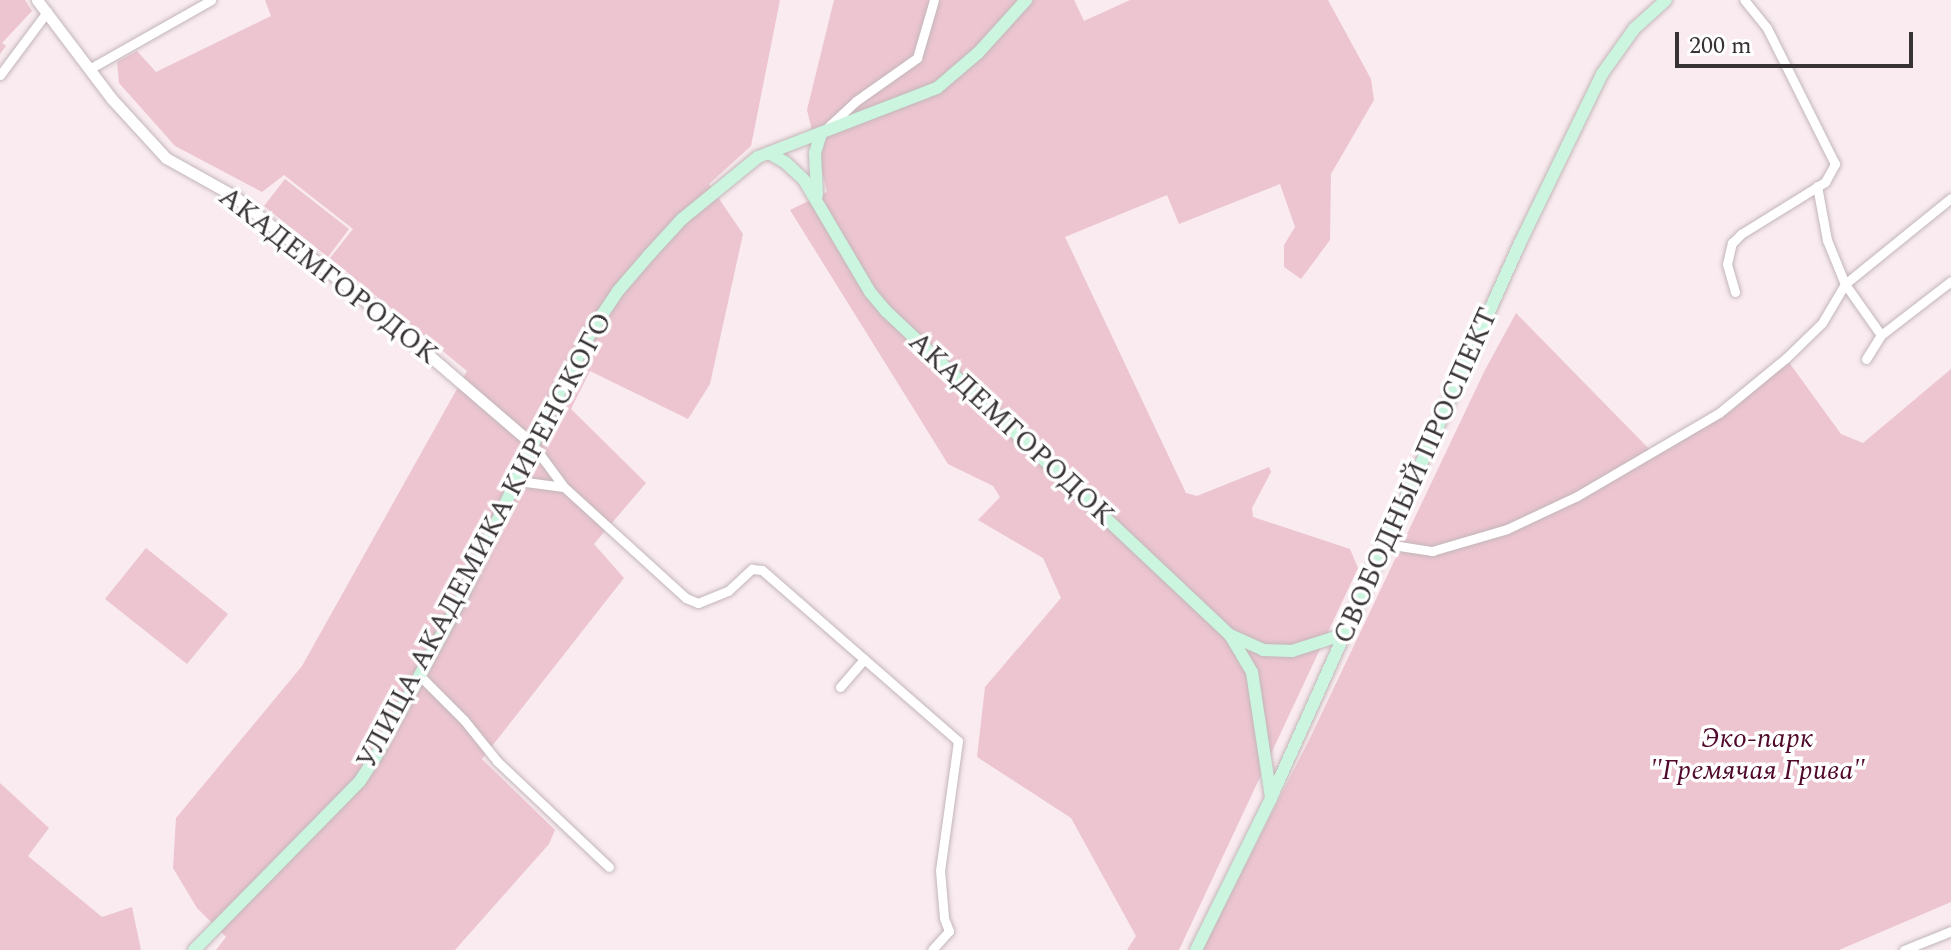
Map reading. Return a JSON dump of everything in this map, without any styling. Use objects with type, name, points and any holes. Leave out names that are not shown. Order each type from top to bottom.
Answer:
[{"type":"main road","name":"УЛИЦА АКАДЕМИКА КИРЕНСКОГО","points":[[202,947],[360,781],[420,676],[586,342],[618,291],[682,219],[744,166],[769,153],[937,88],[978,53],[1026,0]]},
{"type":"main road","name":"СВОБОДНЫЙ ПРОСПЕКТ","points":[[1196,950],[1271,798],[1520,243],[1602,74],[1621,45],[1666,0]]},
{"type":"main road","points":[[818,202],[815,153],[821,133]]},
{"type":"main road","name":"АКАДЕМГОРОДОК","points":[[769,153],[797,172],[870,292],[886,311],[1230,635]]},
{"type":"main road","points":[[1230,635],[1263,650],[1292,651],[1345,634]]},
{"type":"main road","points":[[1230,635],[1252,672],[1271,798]]},
{"type":"street","name":"АКАДЕМГОРОДОК","points":[[37,0],[111,98],[166,158],[246,205],[367,302],[533,445],[564,487],[686,598],[698,603],[728,591],[752,569],[762,570],[958,741],[940,870],[944,918],[949,931],[932,950]]},
{"type":"street","points":[[91,68],[211,0]]},
{"type":"street","points":[[821,133],[856,101],[917,58],[934,0]]},
{"type":"street","points":[[1651,12],[1673,0]]},
{"type":"street","points":[[1735,292],[1727,264],[1732,243],[1741,234],[1817,186],[1833,172],[1835,158],[1767,28],[1744,0]]},
{"type":"street","points":[[0,75],[47,12]]},
{"type":"street","points":[[1817,186],[1827,240],[1845,284],[1881,335]]},
{"type":"street","points":[[1386,544],[1432,551],[1507,529],[1577,496],[1719,413],[1786,358],[1822,323],[1845,284],[1951,198]]},
{"type":"street","points":[[1866,359],[1881,335],[1951,281]]},
{"type":"street","points":[[518,481],[564,487]]},
{"type":"street","points":[[840,687],[864,659]]},
{"type":"street","points":[[420,676],[464,720],[497,761],[609,867]]},
{"type":"street","points":[[1904,950],[1951,931]]},
{"type":"green space","points":[[0,0],[25,0],[32,11],[2,43],[6,46],[0,54]]},
{"type":"green space","points":[[265,0],[780,0],[751,146],[709,184],[743,234],[710,384],[688,419],[590,371],[571,409],[646,483],[594,544],[624,578],[482,759],[555,830],[549,844],[455,950],[216,950],[226,937],[197,908],[173,868],[176,818],[302,666],[467,371],[330,258],[353,229],[284,175],[262,192],[175,146],[119,83],[117,62],[137,51],[156,72],[271,16]]},
{"type":"green space","points":[[834,0],[1074,0],[1084,21],[1130,0],[1328,0],[1371,79],[1374,100],[1331,174],[1330,240],[1301,279],[1284,267],[1284,245],[1295,227],[1280,184],[1179,224],[1167,195],[1065,237],[1186,493],[1197,496],[1269,467],[1271,472],[1252,508],[1253,517],[1350,549],[1358,568],[1179,950],[1127,950],[1136,936],[1071,818],[977,757],[985,687],[1061,598],[1043,558],[978,520],[1000,497],[993,486],[948,464],[790,210],[827,192],[807,110]]},
{"type":"green space","points":[[285,179],[349,229],[328,257],[264,206]]},
{"type":"green space","name":"Эко-парк \"Гремячая Грива\"","points":[[1516,313],[1655,455],[1730,412],[1788,361],[1841,434],[1863,443],[1951,369],[1951,902],[1839,950],[1202,950],[1310,738],[1485,370]]},
{"type":"green space","points":[[146,548],[228,614],[187,664],[105,599]]},
{"type":"green space","points":[[0,783],[49,828],[28,856],[102,917],[132,907],[141,950],[0,950]]}]
